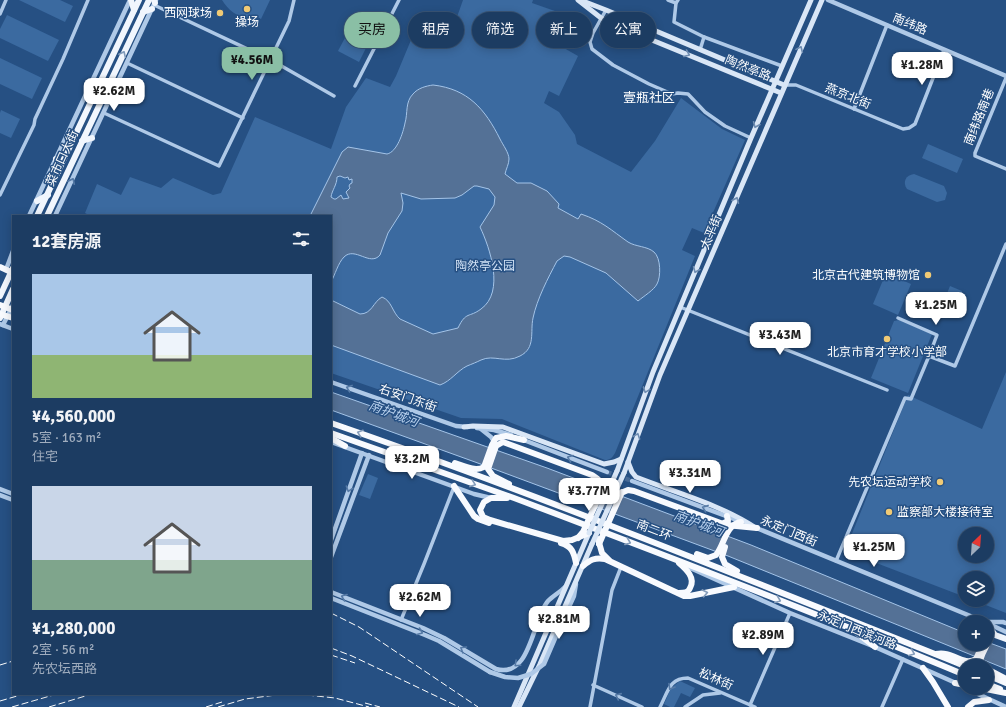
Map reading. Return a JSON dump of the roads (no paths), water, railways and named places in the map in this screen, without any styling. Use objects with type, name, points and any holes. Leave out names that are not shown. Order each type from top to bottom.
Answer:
[{"type":"highway","points":[[0,314],[12,318]]},
{"type":"highway","name":"南二环","points":[[332,423],[444,463],[680,552],[958,663]]},
{"type":"highway","name":"南二环","points":[[332,433],[513,498],[852,628],[958,672]]},
{"type":"highway","points":[[486,468],[494,444],[502,436],[524,440]]},
{"type":"highway","points":[[332,439],[345,446]]},
{"type":"highway","points":[[494,444],[503,442],[592,475],[604,486],[605,498]]},
{"type":"highway","points":[[444,463],[455,463],[479,470],[486,468]]},
{"type":"highway","points":[[486,468],[493,476],[507,482],[515,490]]},
{"type":"highway","points":[[454,486],[478,519],[566,544],[570,547],[574,554],[576,563]]},
{"type":"highway","points":[[578,538],[583,532],[604,486]]},
{"type":"highway","points":[[614,496],[628,490],[634,491],[720,524],[733,526],[741,524],[757,528]]},
{"type":"highway","points":[[599,544],[622,492]]},
{"type":"highway","points":[[513,498],[491,498],[484,502],[481,506],[481,513],[486,519],[563,541],[569,541],[589,533]]},
{"type":"highway","points":[[720,524],[727,522],[727,516]]},
{"type":"highway","points":[[720,524],[728,533]]},
{"type":"highway","points":[[728,533],[741,524]]},
{"type":"highway","points":[[719,556],[728,533],[733,526]]},
{"type":"highway","points":[[596,535],[602,553],[609,560],[676,593],[684,596],[690,596],[734,587]]},
{"type":"highway","points":[[680,552],[690,552],[708,558],[719,556]]},
{"type":"highway","points":[[719,556],[725,564],[748,575],[755,582]]},
{"type":"highway","points":[[583,566],[590,560],[597,558],[609,560]]},
{"type":"highway","points":[[676,593],[685,593],[692,581],[690,574],[677,561]]},
{"type":"highway","points":[[852,628],[875,647]]},
{"type":"highway","points":[[936,654],[944,652],[962,659]]},
{"type":"highway","points":[[923,668],[948,707]]},
{"type":"highway","points":[[994,673],[1006,679]]},
{"type":"highway","points":[[994,678],[1006,683]]},
{"type":"highway","points":[[994,687],[1006,692]]},
{"type":"highway","points":[[994,690],[1006,692]]},
{"type":"highway","points":[[968,707],[974,702],[989,700]]},
{"type":"main road","points":[[131,0],[134,10]]},
{"type":"main road","name":"菜市口大街","points":[[38,215],[139,0]]},
{"type":"main road","name":"菜市口大街","points":[[47,215],[149,0]]},
{"type":"main road","name":"陶然亭路","points":[[579,0],[784,85]]},
{"type":"main road","name":"陶然亭路","points":[[579,0],[600,17]]},
{"type":"main road","name":"太平街","points":[[514,707],[617,471],[653,372],[775,81],[812,0]]},
{"type":"main road","name":"太平街","points":[[519,707],[540,664],[624,473],[660,375],[822,0]]},
{"type":"main road","points":[[143,12],[154,3]]},
{"type":"main road","name":"陶然亭路","points":[[656,41],[781,93]]},
{"type":"main road","points":[[82,141],[92,138]]},
{"type":"main road","points":[[56,159],[59,171]]},
{"type":"main road","points":[[37,201],[48,195]]},
{"type":"main road","points":[[0,296],[8,269]]},
{"type":"main road","points":[[0,318],[9,306],[12,293]]},
{"type":"main road","points":[[464,427],[503,427],[604,464],[621,459]]},
{"type":"main road","points":[[628,462],[636,477],[724,510],[740,517],[757,528]]},
{"type":"main road","points":[[994,636],[1006,639]]},
{"type":"street","points":[[0,14],[6,0]]},
{"type":"street","points":[[0,195],[34,125],[35,119],[88,0]]},
{"type":"street","points":[[30,215],[131,0]]},
{"type":"street","points":[[104,113],[219,166],[289,21],[294,0]]},
{"type":"street","points":[[355,86],[399,0]]},
{"type":"street","points":[[668,0],[677,2],[674,22],[704,37],[782,66]]},
{"type":"street","name":"南纬路","points":[[828,0],[1006,77]]},
{"type":"street","points":[[55,215],[154,3],[271,60],[334,96]]},
{"type":"street","points":[[600,20],[590,42],[592,49],[613,66],[672,94],[688,94],[705,112],[725,126],[751,138]]},
{"type":"street","points":[[854,109],[887,25]]},
{"type":"street","points":[[700,50],[704,37]]},
{"type":"street","name":"燕京北街","points":[[784,85],[796,85],[903,129],[909,128],[915,124],[944,50]]},
{"type":"street","points":[[127,63],[243,118]]},
{"type":"street","name":"南纬路南巷","points":[[1006,77],[975,153],[975,156],[1006,169]]},
{"type":"street","points":[[929,356],[955,366],[1006,244]]},
{"type":"street","points":[[8,269],[12,255]]},
{"type":"street","points":[[9,306],[2,325],[12,329]]},
{"type":"street","points":[[680,308],[887,390]]},
{"type":"street","points":[[836,561],[905,398],[912,399],[937,335],[898,318]]},
{"type":"street","name":"右安门东街","points":[[332,382],[456,426],[502,432],[607,472]]},
{"type":"street","points":[[480,428],[494,444]]},
{"type":"street","points":[[332,442],[484,497],[491,498]]},
{"type":"street","points":[[332,537],[362,453]]},
{"type":"street","points":[[332,554],[369,455]]},
{"type":"street","points":[[632,482],[727,516],[741,524]]},
{"type":"street","points":[[401,620],[454,486]]},
{"type":"street","points":[[0,490],[12,494]]},
{"type":"street","points":[[0,496],[12,500]]},
{"type":"street","name":"永定门西街","points":[[757,528],[968,615]]},
{"type":"street","name":"永定门西滨河路","points":[[677,561],[701,574],[734,587],[790,613],[903,659],[955,683]]},
{"type":"street","points":[[590,707],[612,590],[621,567]]},
{"type":"street","points":[[332,598],[439,641],[490,672],[505,677],[518,678],[531,674],[544,664],[574,596],[577,578]]},
{"type":"street","points":[[332,592],[444,638],[496,669],[508,671],[515,667],[524,657],[542,611],[548,601],[567,586]]},
{"type":"street","points":[[750,705],[790,613]]},
{"type":"street","points":[[994,623],[1006,623]]},
{"type":"street","name":"永定门西街","points":[[994,626],[1006,631]]},
{"type":"street","points":[[882,707],[903,659]]},
{"type":"street","name":"松林街","points":[[660,707],[672,682],[679,678],[688,678],[755,707]]},
{"type":"street","points":[[593,685],[642,707]]},
{"type":"street","points":[[685,707],[703,695],[721,692]]},
{"type":"street","points":[[980,695],[1006,707]]},
{"type":"tunnel","points":[[607,472],[632,481]]},
{"type":"railway","points":[[332,614],[359,627],[478,707]]},
{"type":"railway","points":[[332,648],[352,656],[459,707]]},
{"type":"railway","points":[[332,655],[355,663]]},
{"type":"railway","points":[[0,665],[12,661]]},
{"type":"railway","points":[[0,701],[21,695]]},
{"type":"railway","points":[[12,707],[54,695]]},
{"type":"railway","points":[[49,707],[89,695]]},
{"type":"railway","points":[[218,707],[245,699],[276,695]]},
{"type":"railway","points":[[306,695],[335,698],[369,707]]},
{"type":"railway","points":[[206,707],[222,702]]},
{"type":"railway","points":[[365,703],[380,707]]},
{"type":"place","name":"操场","points":[[247,9]]},
{"type":"place","name":"西网球场","points":[[220,13]]},
{"type":"place","name":"北京古代建筑博物馆","points":[[928,275]]},
{"type":"place","name":"北京市育才学校小学部","points":[[887,339]]},
{"type":"place","name":"先农坛运动学校","points":[[940,482]]},
{"type":"place","name":"监察部大楼接待室","points":[[889,512]]},
{"type":"district","name":"壹瓶社区","points":[[649,97]]},
{"type":"park label","name":"陶然亭公园","points":[[485,266]]},
{"type":"water label","name":"南护城河","points":[[394,413]]},
{"type":"water label","name":"南护城河","points":[[699,523]]}]
